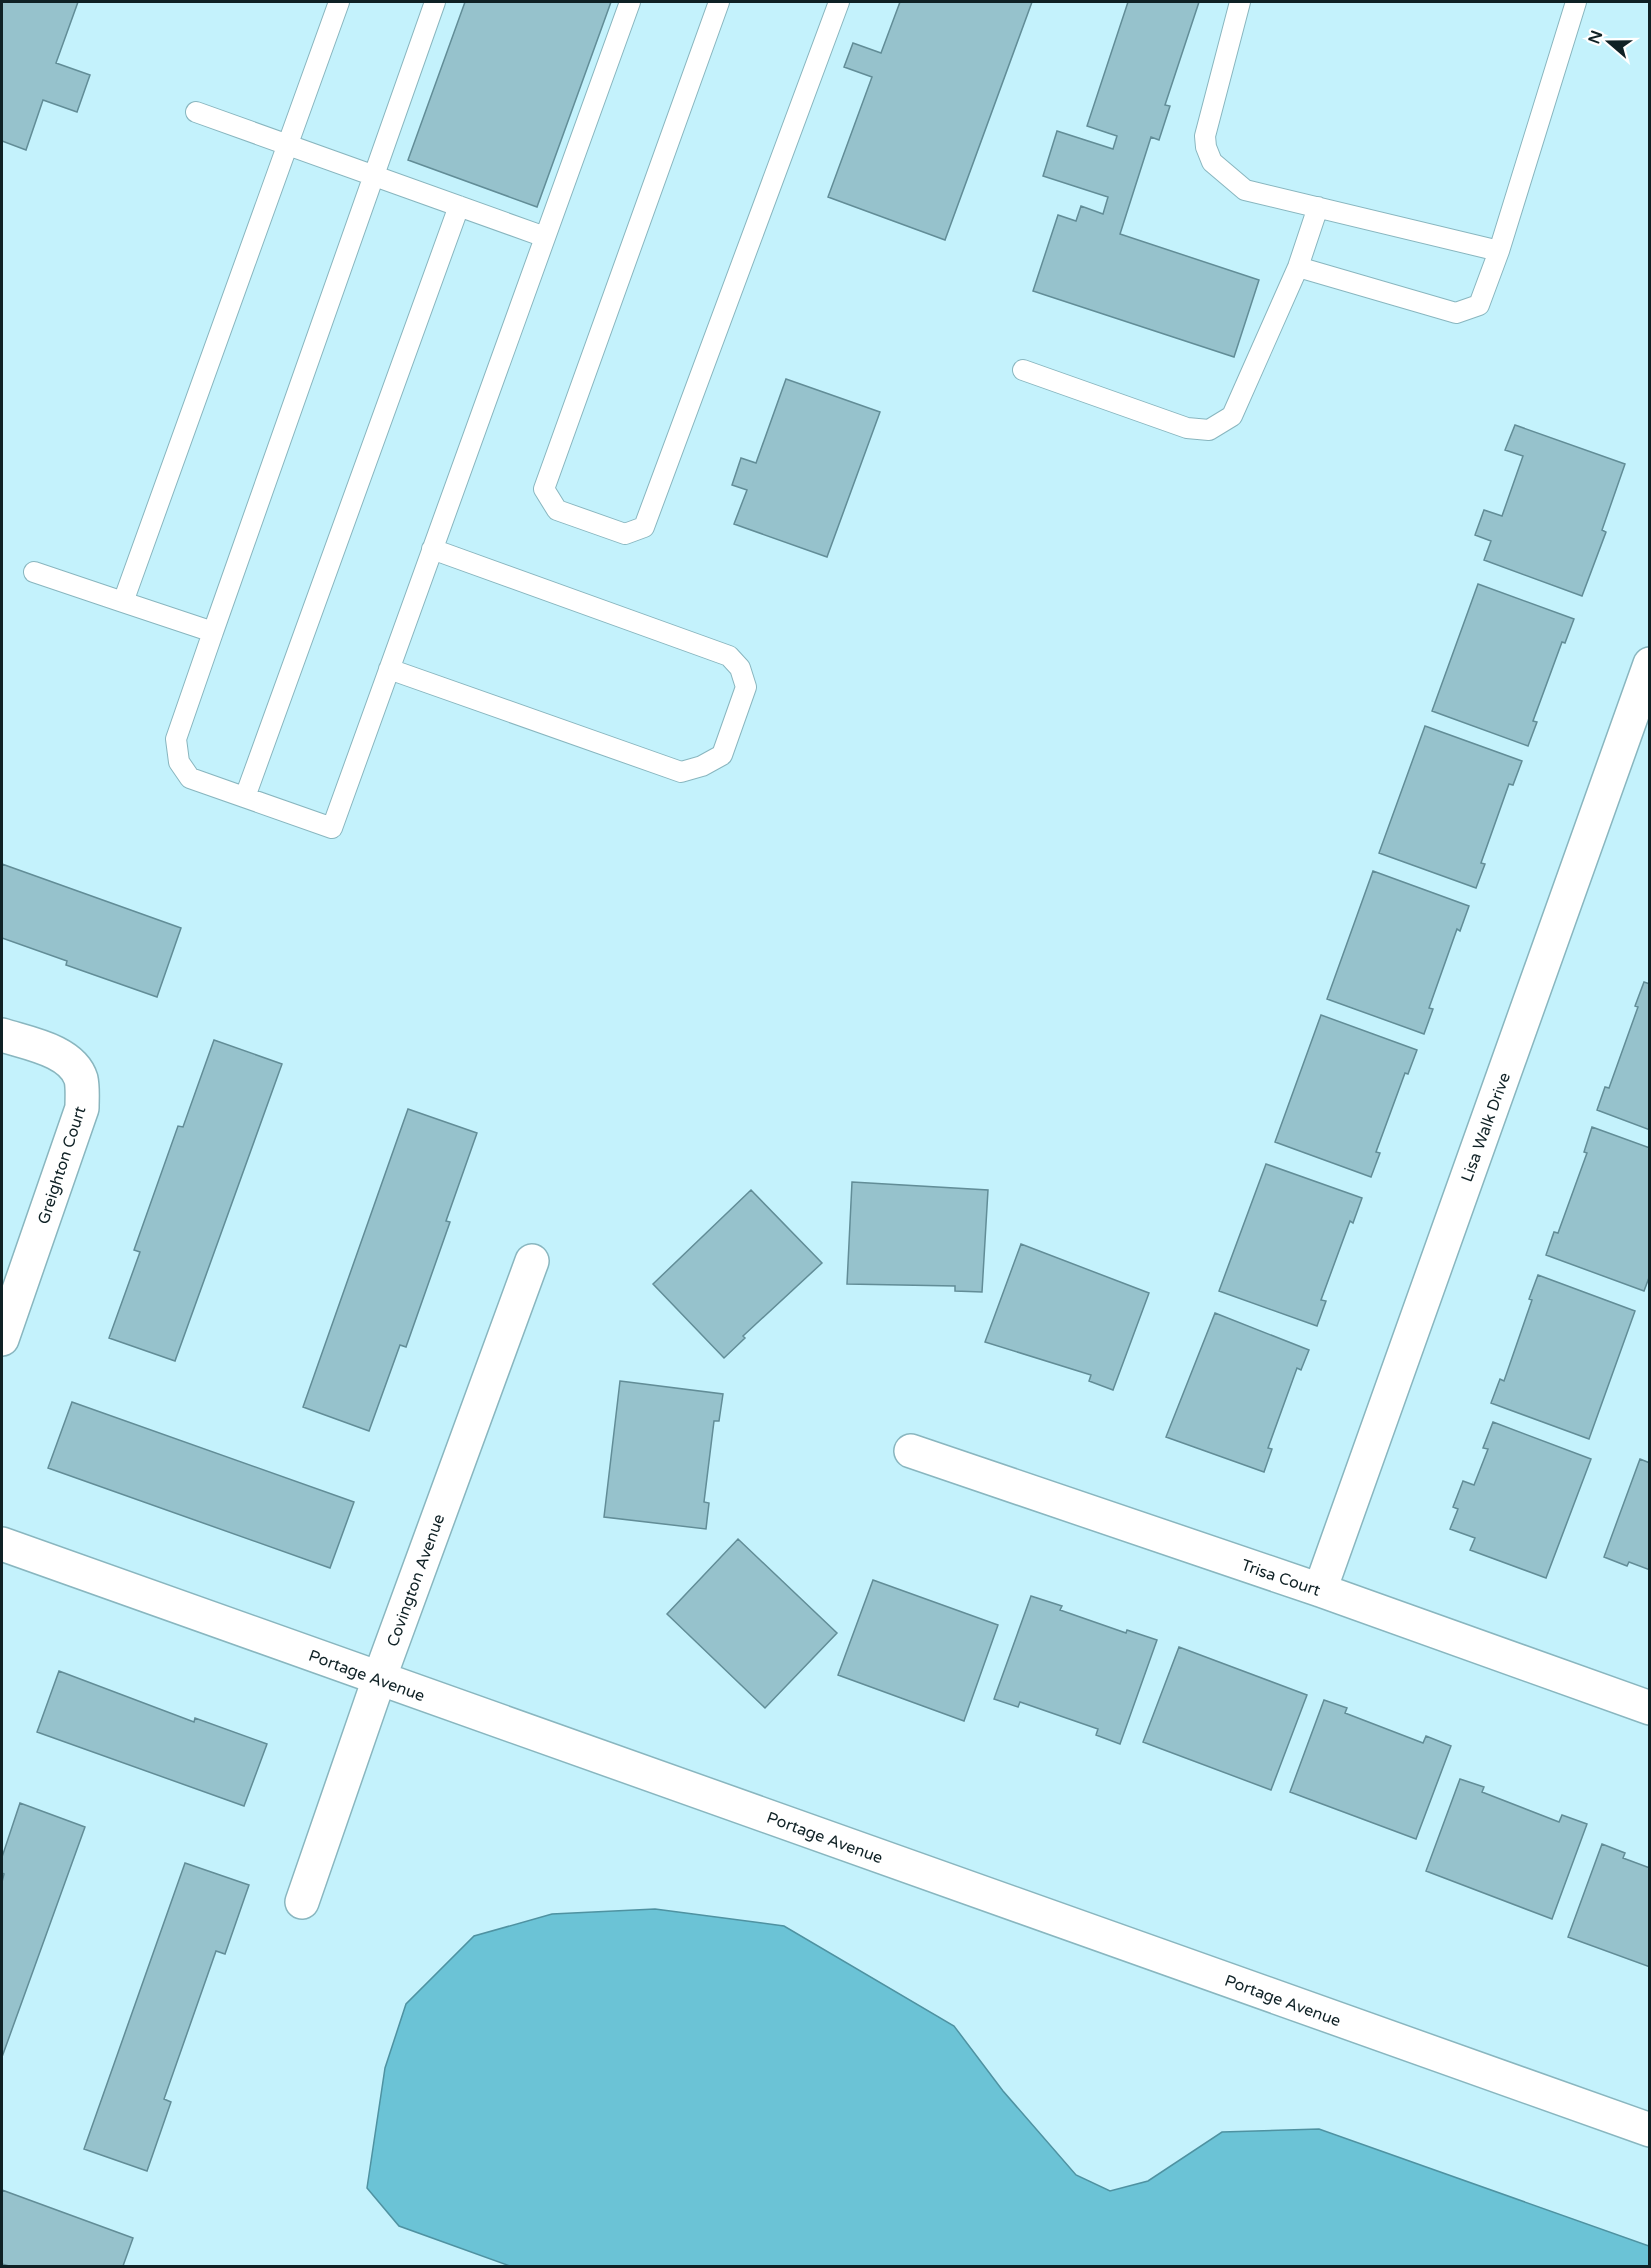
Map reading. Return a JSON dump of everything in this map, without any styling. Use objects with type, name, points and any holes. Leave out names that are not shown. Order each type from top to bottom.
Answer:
[{"type":"street","name":"Lisa Walk Drive","points":[[1320,1590],[1650,664]]},
{"type":"street","name":"Greighton Court","points":[[2,1035],[64,1058],[74,1067],[80,1077],[82,1096],[82,1107],[2,1339]]},
{"type":"street","name":"Covington Avenue","points":[[302,1902],[379,1679],[532,1261]]},
{"type":"street","name":"Trisa Court","points":[[910,1450],[1320,1590],[1650,1708]]},
{"type":"street","name":"Portage Avenue","points":[[2,1544],[1650,2130]]},
{"type":"lane","points":[[123,602],[339,2]]},
{"type":"lane","points":[[435,2],[176,739],[179,762],[190,778],[332,828],[630,2]]},
{"type":"lane","points":[[719,2],[544,489],[557,510],[625,534],[644,527],[839,2]]},
{"type":"lane","points":[[1240,2],[1205,136],[1212,162],[1245,190],[1499,251]]},
{"type":"lane","points":[[1298,267],[1456,313],[1479,305],[1499,251],[1576,2]]},
{"type":"lane","points":[[196,112],[545,237]]},
{"type":"lane","points":[[245,797],[459,206]]},
{"type":"lane","points":[[1023,370],[1187,428],[1209,430],[1232,416],[1298,267],[1318,207]]},
{"type":"lane","points":[[389,669],[681,772],[702,766],[722,755],[746,687],[740,668],[729,656],[432,549]]},
{"type":"lane","points":[[34,572],[213,632]]},
{"type":"water","points":[[655,1909],[784,1926],[954,2026],[1003,2091],[1076,2175],[1110,2191],[1148,2181],[1222,2132],[1319,2129],[1649,2246],[1649,2266],[510,2266],[399,2226],[367,2188],[385,2068],[406,2004],[474,1936],[552,1914]]},
{"type":"building","points":[[2,2],[78,2],[56,63],[90,75],[77,112],[43,100],[26,150],[2,141]]},
{"type":"building","points":[[465,2],[611,2],[537,207],[408,160]]},
{"type":"building","points":[[900,2],[1032,2],[945,240],[828,197],[872,77],[844,67],[853,43],[881,53]]},
{"type":"building","points":[[1128,2],[1199,2],[1165,105],[1170,106],[1159,140],[1151,137],[1120,234],[1259,280],[1234,357],[1033,291],[1058,215],[1076,221],[1081,206],[1103,214],[1108,197],[1043,176],[1057,131],[1113,149],[1117,136],[1087,126]]},
{"type":"building","points":[[786,379],[880,412],[827,557],[734,524],[747,490],[732,485],[741,458],[756,463]]},
{"type":"building","points":[[1515,425],[1625,464],[1602,530],[1606,532],[1582,596],[1484,560],[1491,541],[1475,535],[1484,510],[1502,516],[1523,456],[1505,450]]},
{"type":"building","points":[[1478,584],[1574,619],[1565,643],[1562,642],[1533,721],[1537,722],[1528,746],[1432,711]]},
{"type":"building","points":[[1425,726],[1522,761],[1513,785],[1509,784],[1481,863],[1485,864],[1476,888],[1379,853]]},
{"type":"building","points":[[2,864],[181,928],[157,997],[66,965],[67,961],[2,938]]},
{"type":"building","points":[[1373,871],[1469,906],[1460,931],[1457,929],[1429,1008],[1433,1009],[1424,1034],[1327,999]]},
{"type":"building","points":[[1644,982],[1650,984],[1650,1130],[1597,1110],[1605,1087],[1609,1088],[1638,1007],[1635,1006]]},
{"type":"building","points":[[1321,1015],[1417,1050],[1408,1074],[1405,1073],[1376,1152],[1380,1153],[1371,1177],[1275,1142]]},
{"type":"building","points":[[214,1040],[282,1064],[175,1361],[109,1338],[140,1252],[134,1250],[178,1126],[183,1127]]},
{"type":"building","points":[[408,1109],[477,1133],[446,1221],[450,1222],[406,1347],[400,1345],[369,1431],[303,1407]]},
{"type":"building","points":[[1592,1127],[1650,1148],[1650,1275],[1644,1291],[1546,1255],[1554,1232],[1558,1233],[1587,1153],[1584,1152]]},
{"type":"building","points":[[1266,1164],[1362,1198],[1353,1223],[1350,1221],[1321,1300],[1326,1301],[1317,1326],[1219,1291]]},
{"type":"building","points":[[852,1182],[988,1190],[982,1292],[955,1291],[955,1286],[847,1284]]},
{"type":"building","points":[[751,1190],[822,1263],[743,1336],[745,1338],[724,1358],[653,1284]]},
{"type":"building","points":[[1021,1244],[1149,1293],[1113,1390],[1089,1381],[1091,1375],[985,1342]]},
{"type":"building","points":[[1538,1275],[1635,1311],[1589,1439],[1491,1403],[1500,1379],[1504,1381],[1532,1300],[1529,1299]]},
{"type":"building","points":[[1215,1313],[1309,1350],[1301,1370],[1297,1368],[1268,1448],[1272,1449],[1264,1472],[1166,1437]]},
{"type":"building","points":[[620,1381],[723,1394],[719,1421],[714,1421],[704,1502],[709,1503],[706,1529],[604,1517]]},
{"type":"building","points":[[72,1402],[354,1502],[330,1568],[48,1468]]},
{"type":"building","points":[[1493,1422],[1591,1459],[1546,1578],[1470,1550],[1475,1538],[1450,1529],[1458,1509],[1453,1507],[1463,1481],[1474,1485],[1488,1449],[1483,1448]]},
{"type":"building","points":[[1640,1459],[1650,1463],[1650,1570],[1629,1562],[1627,1566],[1604,1557]]},
{"type":"building","points":[[738,1539],[837,1633],[765,1708],[667,1614]]},
{"type":"building","points":[[873,1580],[998,1625],[964,1721],[838,1675]]},
{"type":"building","points":[[1031,1596],[1062,1606],[1060,1610],[1126,1633],[1127,1630],[1157,1640],[1120,1744],[1096,1735],[1098,1729],[1020,1702],[1018,1707],[994,1699]]},
{"type":"building","points":[[1179,1647],[1307,1695],[1271,1790],[1143,1742]]},
{"type":"building","points":[[59,1671],[194,1722],[195,1718],[267,1744],[244,1806],[37,1732]]},
{"type":"building","points":[[1324,1700],[1347,1708],[1345,1713],[1423,1743],[1426,1736],[1451,1746],[1416,1839],[1290,1792]]},
{"type":"building","points":[[1460,1779],[1484,1787],[1482,1792],[1559,1822],[1562,1815],[1587,1824],[1552,1919],[1426,1871]]},
{"type":"building","points":[[20,1803],[85,1827],[2,2057],[2,1882],[4,1874],[2,1873],[2,1857]]},
{"type":"building","points":[[1602,1844],[1625,1853],[1623,1858],[1650,1868],[1650,1967],[1568,1937]]},
{"type":"building","points":[[185,1863],[249,1885],[225,1954],[216,1951],[164,2099],[171,2102],[147,2171],[84,2149]]},
{"type":"building","points":[[2,2190],[133,2238],[123,2266],[9,2266],[2,2264]]}]
